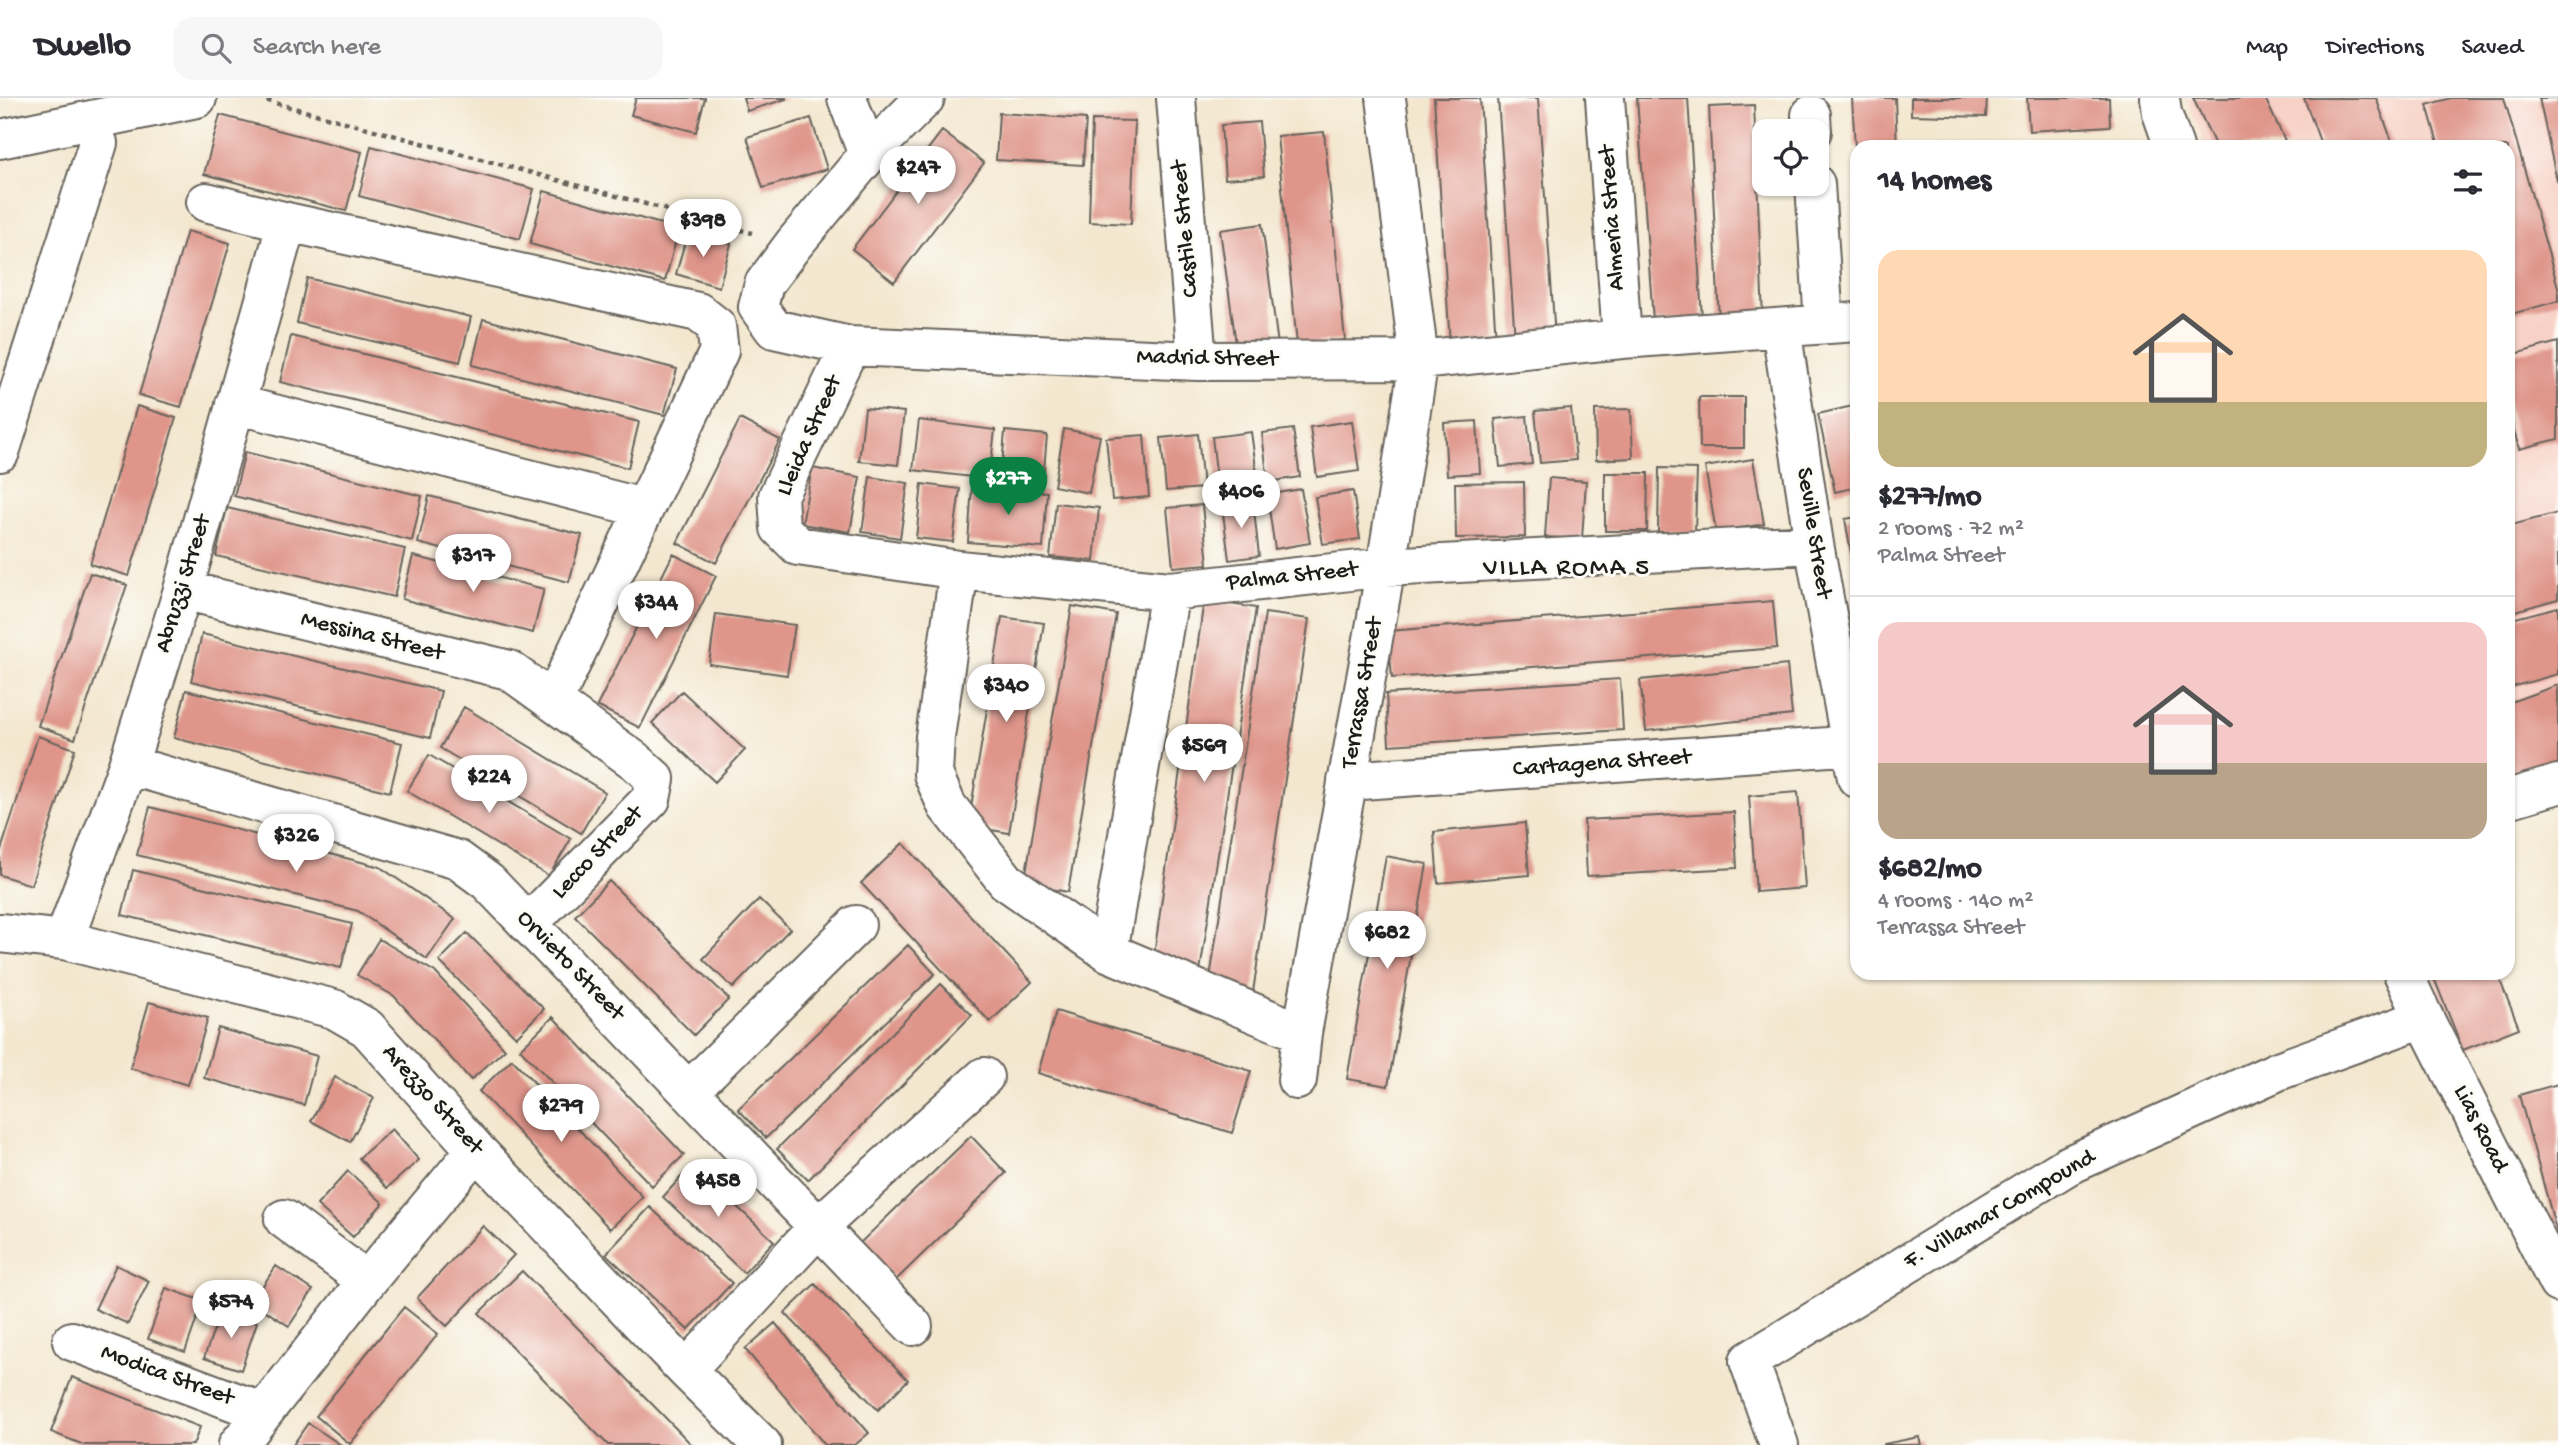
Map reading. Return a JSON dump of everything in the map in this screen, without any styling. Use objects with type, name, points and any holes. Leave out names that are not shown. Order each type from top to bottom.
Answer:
[{"type":"street","points":[[0,139],[197,98]]},
{"type":"street","points":[[847,98],[867,155]]},
{"type":"street","name":"Madrid Street","points":[[925,98],[867,155],[764,284],[758,307],[774,329],[850,346],[1197,361],[1419,360],[1622,339],[1840,323]]},
{"type":"street","name":"Castile Street","points":[[1176,98],[1197,361]]},
{"type":"street","name":"Terrassa Street","points":[[1297,1080],[1419,360],[1386,98]]},
{"type":"street","name":"Almeria Street","points":[[1605,98],[1622,339]]},
{"type":"street","points":[[2160,98],[2172,140]]},
{"type":"street","points":[[0,452],[98,143]]},
{"type":"street","points":[[1817,196],[1840,323]]},
{"type":"street","points":[[206,202],[698,312],[716,326],[719,351],[553,702]]},
{"type":"street","name":"Abruzzi Street","points":[[64,940],[128,765],[183,590],[287,222]]},
{"type":"street","name":"Seville Street","points":[[1781,328],[1814,544],[1850,730]]},
{"type":"street","name":"Lleida Street","points":[[780,527],[778,496],[850,346]]},
{"type":"street","points":[[235,404],[643,508]]},
{"type":"street","name":"Palma Street","points":[[780,527],[798,546],[959,570],[1170,591],[1386,566],[1814,544]]},
{"type":"street","points":[[959,570],[933,774],[947,806],[1006,881],[1108,952],[1303,1033]]},
{"type":"street","name":"Messina Street","points":[[183,590],[509,670],[553,702]]},
{"type":"street","points":[[1108,952],[1170,591]]},
{"type":"street","name":"Lecco Street","points":[[529,923],[652,799],[655,779],[635,761],[553,702]]},
{"type":"street","name":"Cartagena Street","points":[[1347,781],[1850,756]]},
{"type":"street","name":"Orvieto Street","points":[[128,765],[458,860],[488,882],[529,923],[913,1326]]},
{"type":"street","points":[[2515,797],[2558,784]]},
{"type":"street","points":[[689,1091],[856,925]]},
{"type":"street","name":"Arezzo Street","points":[[0,933],[64,940],[334,1009],[367,1028],[476,1150],[686,1370],[762,1445]]},
{"type":"street","name":"Lias Road","points":[[2406,980],[2558,1283]]},
{"type":"street","name":"F. Villamar Compound","points":[[1779,1445],[1749,1361],[2067,1166],[2278,1071],[2424,1018]]},
{"type":"street","points":[[686,1370],[819,1226],[984,1077]]},
{"type":"street","points":[[238,1445],[367,1281],[476,1150]]},
{"type":"street","points":[[284,1219],[367,1281]]},
{"type":"street","name":"Modica Street","points":[[72,1341],[262,1412]]},
{"type":"path","points":[[257,98],[793,245]]},
{"type":"shaded area","points":[[2186,98],[2558,98],[2558,784],[2515,796],[2515,140],[2203,140]]},
{"type":"building","points":[[636,98],[705,98],[696,132],[631,115]]},
{"type":"building","points":[[743,98],[786,98],[786,99],[747,111]]},
{"type":"building","points":[[1434,98],[1480,98],[1496,341],[1450,345]]},
{"type":"building","points":[[1498,98],[1538,98],[1555,337],[1515,340]]},
{"type":"building","points":[[1637,98],[1688,98],[1702,318],[1653,321]]},
{"type":"building","points":[[1852,98],[1895,98],[1897,140],[1855,140]]},
{"type":"building","points":[[1911,98],[1987,98],[1986,117],[1911,115]]},
{"type":"building","points":[[2027,98],[2109,98],[2110,126],[2029,131]]},
{"type":"building","points":[[2193,98],[2265,98],[2285,140],[2213,140]]},
{"type":"building","points":[[2304,98],[2376,98],[2391,140],[2319,140]]},
{"type":"building","points":[[2451,98],[2504,98],[2558,287],[2558,301],[2515,313],[2515,140],[2437,140],[2427,105]]},
{"type":"building","points":[[2539,98],[2558,98],[2558,181],[2557,181]]},
{"type":"building","points":[[1754,105],[1752,196],[1758,196],[1763,319],[1719,321],[1709,107]]},
{"type":"building","points":[[999,113],[1086,119],[1083,165],[996,160]]},
{"type":"building","points":[[220,115],[362,152],[346,211],[204,174]]},
{"type":"building","points":[[811,118],[827,169],[763,188],[747,137]]},
{"type":"building","points":[[1092,120],[1135,121],[1131,224],[1089,222]]},
{"type":"building","points":[[1259,122],[1264,176],[1225,179],[1221,125]]},
{"type":"building","points":[[942,131],[984,163],[894,282],[852,249]]},
{"type":"building","points":[[1324,132],[1345,340],[1297,345],[1277,136]]},
{"type":"building","points":[[371,146],[534,189],[520,239],[359,196]]},
{"type":"building","points":[[544,191],[679,229],[665,281],[530,244]]},
{"type":"building","points":[[1262,224],[1278,345],[1237,351],[1220,230]]},
{"type":"building","points":[[187,231],[230,243],[181,407],[139,395]]},
{"type":"building","points":[[688,231],[731,244],[719,287],[676,274]]},
{"type":"building","points":[[307,278],[471,317],[460,362],[297,323]]},
{"type":"building","points":[[483,319],[677,369],[664,415],[472,365]]},
{"type":"building","points":[[291,336],[639,422],[628,468],[280,382]]},
{"type":"building","points":[[2558,342],[2558,439],[2519,449],[2515,434],[2515,354]]},
{"type":"building","points":[[1699,397],[1744,397],[1744,448],[1700,448]]},
{"type":"building","points":[[137,406],[176,418],[129,576],[90,564]]},
{"type":"building","points":[[1850,407],[1850,489],[1835,492],[1818,414]]},
{"type":"building","points":[[865,408],[904,412],[898,465],[859,461]]},
{"type":"building","points":[[1571,408],[1576,460],[1540,463],[1535,411]]},
{"type":"building","points":[[1631,409],[1633,458],[1596,460],[1595,410]]},
{"type":"building","points":[[1527,416],[1532,464],[1500,467],[1495,419]]},
{"type":"building","points":[[740,419],[780,440],[716,563],[677,543]]},
{"type":"building","points":[[919,420],[995,430],[989,479],[913,470]]},
{"type":"building","points":[[1352,421],[1359,471],[1317,477],[1310,427]]},
{"type":"building","points":[[1477,421],[1480,473],[1447,475],[1444,423]]},
{"type":"building","points":[[1064,429],[1100,436],[1089,493],[1054,486]]},
{"type":"building","points":[[1293,429],[1300,477],[1268,482],[1262,433]]},
{"type":"building","points":[[1005,431],[1047,435],[1043,482],[1001,478]]},
{"type":"building","points":[[1251,432],[1258,482],[1218,488],[1212,437]]},
{"type":"building","points":[[1198,434],[1203,488],[1166,491],[1161,438]]},
{"type":"building","points":[[1144,435],[1149,497],[1112,500],[1106,438]]},
{"type":"building","points":[[245,452],[422,496],[412,541],[234,496]]},
{"type":"building","points":[[1753,459],[1764,524],[1716,532],[1705,467]]},
{"type":"building","points":[[812,468],[860,477],[850,532],[802,524]]},
{"type":"building","points":[[1659,468],[1697,469],[1695,532],[1658,532]]},
{"type":"building","points":[[1605,473],[1648,473],[1647,531],[1605,531]]},
{"type":"building","points":[[870,477],[908,483],[900,538],[862,532]]},
{"type":"building","points":[[1549,478],[1586,481],[1582,539],[1545,537]]},
{"type":"building","points":[[1524,482],[1525,537],[1456,538],[1455,483]]},
{"type":"building","points":[[922,484],[960,489],[953,542],[916,538]]},
{"type":"building","points":[[972,486],[1047,492],[1043,548],[968,542]]},
{"type":"building","points":[[1301,489],[1310,543],[1275,549],[1267,495]]},
{"type":"building","points":[[1353,491],[1360,539],[1323,544],[1315,497]]},
{"type":"building","points":[[429,496],[582,535],[569,582],[418,543]]},
{"type":"building","points":[[1253,501],[1259,556],[1229,560],[1222,505]]},
{"type":"building","points":[[1056,503],[1099,508],[1094,561],[1050,557]]},
{"type":"building","points":[[1202,505],[1208,564],[1173,567],[1167,508]]},
{"type":"building","points":[[227,508],[405,549],[394,597],[216,556]]},
{"type":"building","points":[[2558,513],[2558,599],[2515,611],[2515,524]]},
{"type":"building","points":[[1850,518],[1850,548],[1845,519]]},
{"type":"building","points":[[673,554],[716,576],[640,728],[597,706]]},
{"type":"building","points":[[413,556],[544,589],[533,633],[402,599]]},
{"type":"building","points":[[90,573],[127,585],[75,739],[38,726]]},
{"type":"building","points":[[1204,600],[1256,608],[1199,978],[1153,962]]},
{"type":"building","points":[[1773,601],[1777,648],[1392,678],[1388,631]]},
{"type":"building","points":[[1072,606],[1116,614],[1068,892],[1024,884]]},
{"type":"building","points":[[2558,607],[2558,674],[2515,686],[2515,618]]},
{"type":"building","points":[[1265,613],[1309,619],[1253,992],[1209,985]]},
{"type":"building","points":[[716,614],[795,625],[787,675],[709,664]]},
{"type":"building","points":[[1002,617],[1044,623],[1009,833],[968,826]]},
{"type":"building","points":[[202,634],[441,691],[430,738],[191,681]]},
{"type":"building","points":[[1787,665],[1792,715],[1646,731],[1640,680]]},
{"type":"building","points":[[1620,679],[1623,730],[1389,745],[1386,694]]},
{"type":"building","points":[[2558,685],[2558,767],[2515,782],[2515,700]]},
{"type":"building","points":[[186,690],[402,743],[390,792],[174,738]]},
{"type":"building","points":[[682,691],[745,750],[715,782],[652,723]]},
{"type":"building","points":[[464,707],[605,792],[581,833],[440,748]]},
{"type":"building","points":[[38,736],[75,749],[31,885],[0,875],[0,853]]},
{"type":"building","points":[[429,755],[571,839],[549,876],[407,791]]},
{"type":"building","points":[[1798,792],[1805,888],[1756,892],[1749,796]]},
{"type":"building","points":[[150,807],[380,867],[455,919],[427,959],[358,911],[137,855]]},
{"type":"building","points":[[1734,812],[1737,868],[1587,876],[1584,820]]},
{"type":"building","points":[[1525,823],[1529,875],[1438,883],[1434,832]]},
{"type":"building","points":[[903,843],[1032,982],[990,1022],[861,883]]},
{"type":"building","points":[[1386,856],[1427,864],[1388,1086],[1347,1079]]},
{"type":"building","points":[[133,870],[352,924],[341,968],[122,915]]},
{"type":"building","points":[[609,881],[729,999],[694,1035],[575,916]]},
{"type":"building","points":[[759,899],[790,929],[733,988],[703,959]]},
{"type":"building","points":[[467,933],[544,1009],[516,1037],[439,961]]},
{"type":"building","points":[[379,939],[435,972],[505,1049],[471,1080],[394,996],[357,975]]},
{"type":"building","points":[[908,945],[935,974],[766,1138],[738,1109]]},
{"type":"building","points":[[2435,980],[2500,980],[2519,1028],[2463,1050]]},
{"type":"building","points":[[941,984],[972,1015],[808,1180],[777,1149]]},
{"type":"building","points":[[149,1002],[208,1018],[188,1085],[130,1068]]},
{"type":"building","points":[[1056,1011],[1251,1071],[1232,1133],[1038,1073]]},
{"type":"building","points":[[553,1017],[684,1155],[652,1186],[520,1049]]},
{"type":"building","points":[[218,1028],[317,1056],[304,1105],[204,1078]]},
{"type":"building","points":[[512,1059],[643,1197],[610,1229],[479,1091]]},
{"type":"building","points":[[335,1077],[374,1098],[350,1142],[311,1121]]},
{"type":"building","points":[[2558,1084],[2558,1233],[2557,1233],[2519,1095]]},
{"type":"building","points":[[392,1129],[419,1160],[387,1188],[359,1158]]},
{"type":"building","points":[[971,1136],[1006,1173],[896,1280],[860,1243]]},
{"type":"building","points":[[692,1165],[774,1241],[744,1273],[663,1197]]},
{"type":"building","points":[[348,1171],[383,1203],[353,1237],[317,1205]]},
{"type":"building","points":[[650,1207],[732,1283],[688,1330],[606,1254]]},
{"type":"building","points":[[483,1226],[514,1255],[447,1326],[417,1298]]},
{"type":"building","points":[[116,1265],[149,1281],[128,1324],[95,1309]]},
{"type":"building","points":[[276,1266],[313,1290],[289,1326],[252,1302]]},
{"type":"building","points":[[522,1271],[692,1445],[608,1445],[479,1313]]},
{"type":"building","points":[[815,1284],[908,1380],[878,1410],[785,1313]]},
{"type":"building","points":[[166,1288],[203,1301],[185,1352],[148,1339]]},
{"type":"building","points":[[404,1307],[438,1334],[350,1444],[316,1416]]},
{"type":"building","points":[[221,1309],[257,1322],[241,1370],[204,1358]]},
{"type":"building","points":[[775,1323],[869,1433],[855,1445],[825,1445],[745,1349]]},
{"type":"building","points":[[72,1377],[200,1427],[193,1445],[84,1445],[51,1432]]},
{"type":"building","points":[[308,1423],[341,1445],[293,1445]]},
{"type":"building","points":[[1919,1437],[1921,1445],[1884,1445],[1884,1444]]},
{"type":"district","name":"VILLA ROMA 5","points":[[1567,569]]}]
